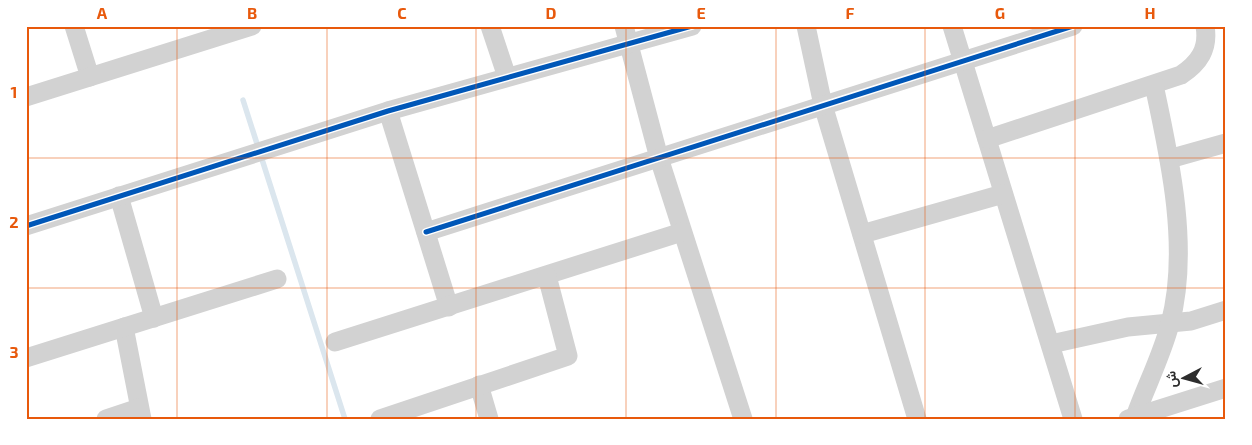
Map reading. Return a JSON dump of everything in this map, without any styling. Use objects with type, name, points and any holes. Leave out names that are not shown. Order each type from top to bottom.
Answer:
[{"type":"street","points":[[74,26],[90,77]]},
{"type":"street","points":[[26,97],[226,30],[252,26]]},
{"type":"street","points":[[490,26],[507,77]]},
{"type":"street","points":[[624,26],[659,158],[742,419]]},
{"type":"street","points":[[27,223],[388,111],[507,77],[628,46],[692,26]]},
{"type":"street","points":[[806,26],[823,105],[916,419]]},
{"type":"street","points":[[952,26],[1073,419]]},
{"type":"street","points":[[426,232],[1072,26]]},
{"type":"street","points":[[987,139],[1181,75],[1196,65],[1204,52],[1206,37],[1204,26]]},
{"type":"street","points":[[1131,418],[1170,324],[1175,290],[1178,242],[1169,159],[1154,85]]},
{"type":"street","points":[[388,111],[449,307]]},
{"type":"street","points":[[1169,159],[1226,143]]},
{"type":"street","points":[[862,234],[1003,194]]},
{"type":"street","points":[[119,196],[154,318]]},
{"type":"street","points":[[335,342],[682,232]]},
{"type":"street","points":[[380,419],[568,356],[547,276]]},
{"type":"street","points":[[26,358],[277,278]]},
{"type":"street","points":[[1051,344],[1128,327],[1191,321],[1226,310]]},
{"type":"street","points":[[106,419],[140,413],[124,327]]},
{"type":"street","points":[[479,385],[489,419]]},
{"type":"street","points":[[1131,418],[1226,388]]},
{"type":"waterway","points":[[243,100],[345,419]]},
{"type":"cycle path","points":[[26,226],[388,111],[692,26]]},
{"type":"cycle path","points":[[426,232],[1073,26]]}]
